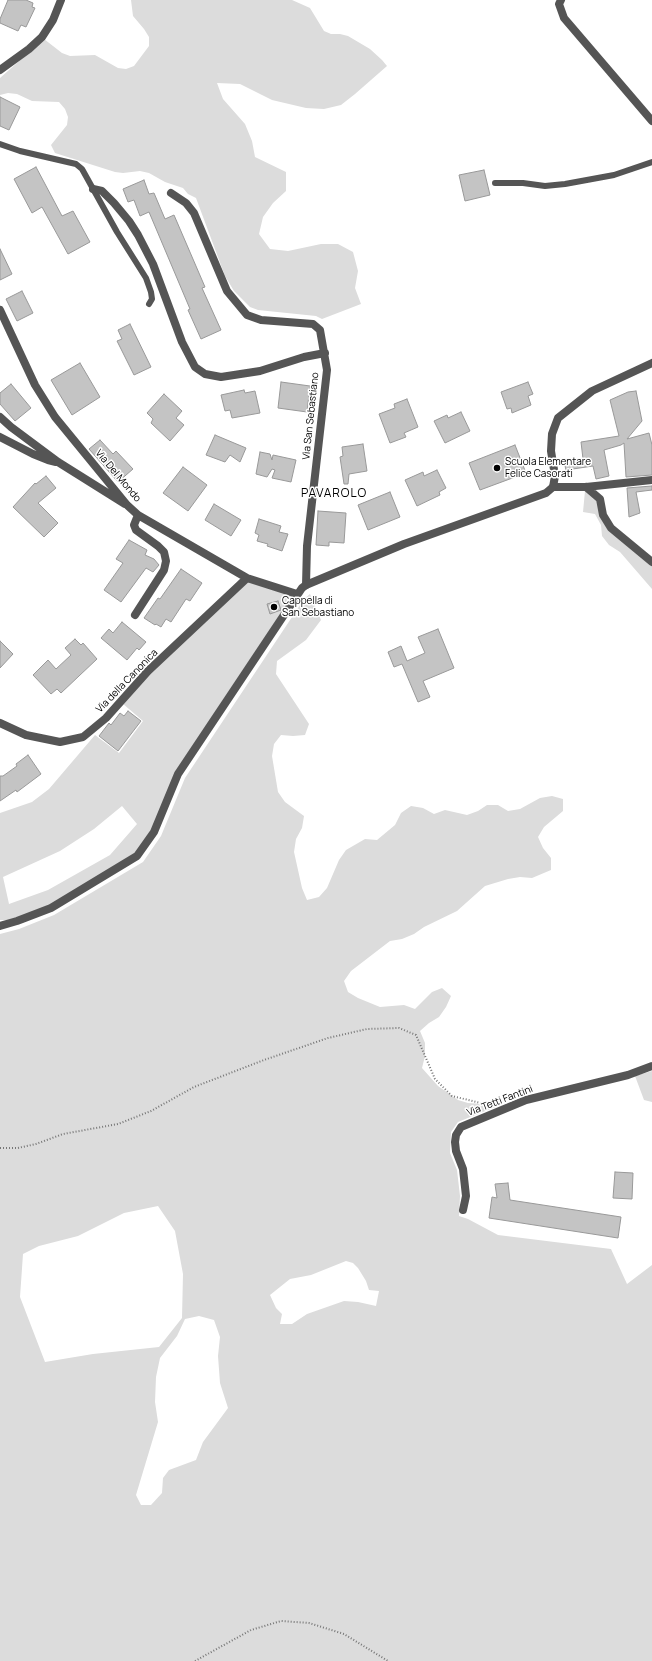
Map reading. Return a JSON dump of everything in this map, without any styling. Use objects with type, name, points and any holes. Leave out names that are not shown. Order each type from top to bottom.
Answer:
[{"type":"street","points":[[0,70],[29,49],[42,37],[53,20],[61,0]]},
{"type":"street","points":[[561,0],[559,4],[564,18],[652,120]]},
{"type":"street","points":[[93,189],[102,191],[114,203],[138,235],[153,264],[182,342],[195,367],[205,374],[221,377],[260,371],[304,357],[325,353]]},
{"type":"street","name":"Via San Sebastiano","points":[[171,193],[186,203],[194,213],[227,291],[247,315],[261,320],[313,324],[320,330],[327,370],[307,546],[306,584]]},
{"type":"street","name":"Via Del Mondo","points":[[0,310],[35,385],[55,416],[127,505],[138,515],[247,578],[283,591],[297,594]]},
{"type":"street","points":[[0,926],[51,908],[137,856],[154,832],[178,774],[297,594],[306,584],[412,542],[546,493],[553,487],[555,476],[552,451],[552,434],[558,418],[592,391],[652,363]]},
{"type":"street","points":[[0,417],[58,462],[127,505]]},
{"type":"street","points":[[0,437],[48,460],[58,462]]},
{"type":"street","points":[[553,487],[586,487],[652,480]]},
{"type":"street","points":[[586,487],[600,499],[603,515],[611,528],[652,562]]},
{"type":"street","points":[[135,615],[164,570],[166,560],[164,552],[136,530],[134,526],[138,515]]},
{"type":"street","name":"Via della Canonica","points":[[0,723],[26,735],[60,742],[83,737],[106,718],[148,671],[247,578]]},
{"type":"street","name":"Via Tetti Fantini","points":[[463,1210],[466,1196],[463,1169],[456,1151],[456,1134],[462,1127],[506,1107],[526,1100],[628,1075],[652,1066]]},
{"type":"lane","points":[[0,144],[76,164],[84,172],[117,232],[146,278],[151,292],[152,299],[150,304]]},
{"type":"lane","points":[[495,184],[523,183],[544,186],[565,184],[614,175],[652,162]]},
{"type":"path","points":[[0,1148],[18,1148],[36,1144],[63,1134],[118,1124],[151,1111],[194,1087],[264,1060],[328,1038],[367,1028],[400,1028],[416,1035],[435,1079],[452,1096],[506,1107]]},
{"type":"path","points":[[195,1661],[251,1630],[281,1621],[309,1623],[344,1634],[388,1661]]},
{"type":"shaded area","points":[[131,0],[292,0],[310,8],[324,31],[331,34],[348,36],[370,49],[387,66],[341,105],[324,109],[306,108],[272,100],[240,84],[217,83],[223,99],[245,124],[252,141],[255,157],[286,172],[286,191],[273,203],[263,217],[259,234],[270,249],[288,251],[321,244],[338,244],[353,252],[358,271],[355,288],[361,304],[322,319],[316,316],[258,310],[250,307],[234,291],[225,276],[196,198],[188,194],[183,188],[165,182],[149,173],[140,171],[123,173],[115,172],[55,153],[51,145],[67,125],[68,117],[65,109],[59,102],[32,101],[17,94],[8,93],[0,95],[0,78],[44,39],[62,53],[70,56],[95,55],[118,68],[126,69],[134,66],[149,46],[149,37],[133,16]]},
{"type":"shaded area","points":[[585,491],[598,501],[602,516],[652,565],[652,589],[620,552],[609,545],[602,536],[601,525],[595,514],[583,512]]},
{"type":"shaded area","points":[[246,581],[293,596],[224,698],[195,744],[152,832],[136,854],[49,906],[16,920],[0,920],[0,813],[32,802],[49,789],[95,735],[119,753],[143,721],[122,703]],"holes":[[[122,806],[137,824],[110,855],[48,890],[9,904],[3,877],[60,851],[94,829]]]},
{"type":"shaded area","points":[[310,594],[321,620],[306,640],[277,661],[276,674],[309,724],[305,735],[281,735],[274,744],[272,756],[278,792],[285,802],[304,816],[302,828],[296,839],[294,852],[302,888],[307,900],[319,897],[327,888],[339,860],[346,850],[365,839],[377,840],[395,825],[401,813],[411,806],[423,808],[434,814],[445,810],[467,815],[478,811],[487,805],[498,805],[508,811],[520,809],[540,798],[552,796],[563,799],[563,811],[544,827],[538,837],[543,848],[551,858],[551,870],[532,878],[520,877],[508,879],[485,886],[457,911],[424,927],[414,934],[402,939],[390,941],[351,971],[344,981],[348,992],[380,1007],[404,1005],[415,1009],[432,992],[442,988],[451,996],[439,1017],[420,1031],[425,1043],[425,1056],[422,1068],[438,1086],[458,1100],[468,1103],[500,1105],[458,1122],[451,1132],[450,1153],[457,1170],[460,1196],[459,1216],[468,1219],[498,1235],[611,1249],[627,1284],[652,1265],[652,1661],[0,1661],[0,934],[19,929],[54,915],[143,862],[161,836],[185,778],[304,599]],"holes":[[[158,1206],[175,1231],[183,1274],[182,1318],[159,1347],[93,1354],[45,1362],[20,1297],[23,1254],[39,1246],[78,1236],[124,1213]],[[346,1261],[353,1263],[366,1281],[369,1290],[379,1291],[376,1306],[344,1301],[307,1314],[292,1324],[280,1324],[282,1314],[276,1308],[270,1295],[290,1279],[311,1275]],[[199,1316],[214,1320],[220,1337],[218,1356],[220,1383],[228,1408],[203,1442],[196,1460],[169,1470],[163,1478],[162,1493],[151,1505],[141,1505],[136,1495],[158,1422],[155,1402],[156,1377],[160,1358],[177,1336],[185,1319]]]},
{"type":"shaded area","points":[[652,1071],[652,1102],[644,1100],[635,1076]]},
{"type":"building","points":[[8,0],[26,0],[33,3],[32,7],[35,8],[26,27],[21,25],[18,31],[0,23],[0,19]]},
{"type":"building","points":[[0,97],[20,107],[9,130],[0,126]]},
{"type":"building","points":[[36,167],[62,216],[73,211],[90,242],[68,254],[42,207],[32,213],[14,179]]},
{"type":"building","points":[[484,170],[490,195],[465,201],[459,175]]},
{"type":"building","points":[[144,180],[149,194],[154,193],[165,219],[174,215],[205,287],[202,288],[221,330],[201,339],[149,212],[140,216],[134,200],[128,202],[123,189]]},
{"type":"building","points":[[0,249],[12,274],[0,280]]},
{"type":"building","points":[[22,291],[33,313],[17,321],[6,299]]},
{"type":"building","points":[[130,324],[151,367],[134,375],[117,341],[122,339],[118,330]]},
{"type":"building","points":[[80,363],[100,397],[72,415],[51,380]]},
{"type":"building","points":[[281,382],[310,386],[307,412],[278,408]]},
{"type":"building","points":[[528,382],[533,394],[528,396],[531,405],[512,413],[511,408],[507,409],[501,392]]},
{"type":"building","points":[[11,384],[31,408],[15,421],[0,404],[0,393]]},
{"type":"building","points":[[244,390],[245,393],[255,391],[260,413],[232,418],[230,410],[225,411],[221,395]]},
{"type":"building","points":[[636,391],[642,421],[627,439],[649,433],[652,445],[652,475],[626,477],[624,443],[604,450],[609,476],[596,479],[593,466],[566,470],[565,466],[583,459],[581,442],[619,436],[610,400],[628,392]]},
{"type":"building","points":[[164,394],[182,411],[176,418],[184,425],[170,441],[151,423],[153,419],[147,413]]},
{"type":"building","points":[[407,399],[418,427],[404,433],[406,437],[390,443],[379,414],[395,408],[394,404]]},
{"type":"building","points":[[461,412],[470,431],[445,443],[434,421],[447,415],[448,418]]},
{"type":"building","points":[[215,435],[246,448],[240,462],[230,455],[225,462],[206,455]]},
{"type":"building","points":[[100,440],[113,454],[116,451],[133,469],[118,482],[89,449]]},
{"type":"building","points":[[363,444],[367,471],[349,474],[348,484],[344,484],[340,457],[343,456],[342,447]]},
{"type":"building","name":"Scuola Elementare Felice Casorati","points":[[515,445],[526,473],[480,490],[469,463]]},
{"type":"building","points":[[260,452],[270,454],[272,460],[273,455],[296,460],[291,482],[272,478],[275,470],[272,469],[267,477],[256,474]]},
{"type":"building","points":[[183,467],[207,485],[188,511],[163,493]]},
{"type":"building","points":[[437,470],[446,488],[439,492],[440,495],[417,506],[405,480],[423,472],[424,476]]},
{"type":"building","points":[[46,476],[56,488],[38,503],[58,523],[44,537],[13,507],[35,483],[36,484]]},
{"type":"building","points":[[652,486],[652,490],[636,492],[640,513],[629,517],[627,488]]},
{"type":"building","points":[[390,492],[400,517],[368,530],[358,505]]},
{"type":"building","points":[[214,504],[241,520],[231,536],[205,520]]},
{"type":"building","points":[[318,511],[346,513],[344,543],[329,542],[329,546],[316,545]]},
{"type":"building","points":[[259,519],[281,526],[279,532],[288,534],[282,551],[267,546],[268,544],[257,541],[259,535],[255,533]]},
{"type":"building","points":[[129,540],[147,550],[145,555],[154,559],[159,565],[153,572],[146,568],[121,602],[104,590],[123,563],[116,559]]},
{"type":"building","points":[[181,569],[202,583],[190,601],[186,599],[171,622],[166,619],[161,627],[156,624],[155,625],[144,618],[158,598],[160,599]]},
{"type":"building","name":"Cappella di San Sebastiano","points":[[278,601],[281,610],[270,614],[267,604]]},
{"type":"building","points":[[122,622],[146,642],[139,650],[137,648],[127,660],[101,638],[109,629],[113,633]]},
{"type":"building","points":[[438,629],[454,668],[423,681],[430,697],[418,702],[402,664],[394,667],[388,652],[401,646],[407,661],[425,653],[418,637]]},
{"type":"building","points":[[75,639],[81,645],[83,643],[97,659],[61,693],[57,689],[51,694],[33,675],[48,660],[56,669],[71,655],[65,648]]},
{"type":"building","points":[[0,641],[13,654],[0,668]]},
{"type":"building","points":[[128,711],[141,721],[118,751],[99,736],[109,723],[111,725],[120,713],[124,716]]},
{"type":"building","points":[[28,755],[41,774],[17,792],[16,790],[0,801],[0,776],[3,776],[17,766],[16,764]]},
{"type":"building","points":[[615,1172],[633,1173],[632,1199],[613,1198]]},
{"type":"building","points":[[508,1183],[510,1200],[621,1217],[618,1238],[489,1218],[492,1197],[497,1198],[495,1184]]},
{"type":"place","name":"Scuola Elementare Felice Casorati","points":[[497,468]]},
{"type":"place","name":"Cappella di San Sebastiano","points":[[274,607]]},
{"type":"district","name":"PAVAROLO","points":[[334,494]]}]
